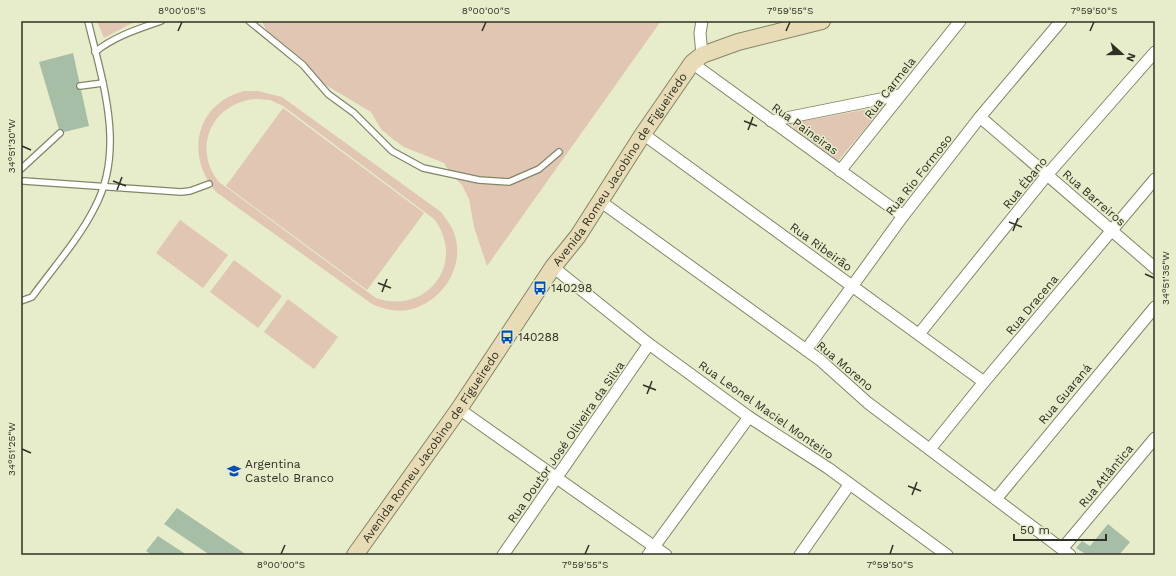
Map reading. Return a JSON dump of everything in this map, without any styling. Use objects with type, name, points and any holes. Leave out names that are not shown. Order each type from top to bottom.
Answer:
[{"type":"street","points":[[702,21],[697,59],[738,42],[822,21]]},
{"type":"street","name":"Rua Carmela","points":[[840,171],[960,21]]},
{"type":"street","name":"Rua Rio Formoso","points":[[806,350],[904,216],[980,117],[1061,21]]},
{"type":"street","name":"Rua Ébano","points":[[919,334],[1047,175],[1155,52]]},
{"type":"street","name":"Rua Paineiras","points":[[697,59],[771,120],[904,216]]},
{"type":"street","name":"Avenida Romeu Jacobino de Figueiredo","points":[[361,553],[553,267],[578,236],[643,134],[697,59]]},
{"type":"street","points":[[771,120],[900,95]]},
{"type":"street","name":"Rua Barreiros","points":[[980,117],[1155,268]]},
{"type":"street","name":"Rua Ribeirão","points":[[643,134],[984,382]]},
{"type":"street","name":"Rua Dracena","points":[[930,449],[984,382],[1155,179]]},
{"type":"street","name":"Rua Moreno","points":[[600,201],[806,350],[868,403],[1066,552]]},
{"type":"street","name":"Rua Leonel Maciel Monteiro","points":[[553,267],[649,344],[749,417],[814,459],[947,555]]},
{"type":"street","name":"Rua Guaraná","points":[[996,499],[1155,307]]},
{"type":"street","name":"Rua Doutor José Oliveira da Silva","points":[[503,555],[649,344]]},
{"type":"street","points":[[459,409],[557,478],[651,550],[666,555]]},
{"type":"street","points":[[651,550],[749,417]]},
{"type":"street","name":"Rua Atlântica","points":[[1066,552],[1155,438]]},
{"type":"street","points":[[800,555],[849,485]]},
{"type":"lane","points":[[21,301],[32,297],[81,230],[96,206],[103,186],[110,154],[110,136],[103,83],[88,21]]},
{"type":"lane","points":[[95,52],[106,44],[129,32],[161,21]]},
{"type":"lane","points":[[249,21],[303,65],[328,94],[354,113],[392,151],[423,168],[479,180],[509,182],[538,169],[560,152]]},
{"type":"lane","points":[[80,86],[103,83]]},
{"type":"lane","points":[[21,169],[60,133]]},
{"type":"lane","points":[[24,180],[181,192],[190,191],[209,184]]},
{"type":"shaded area","points":[[97,21],[136,21],[104,38]]},
{"type":"shaded area","points":[[263,21],[661,21],[487,266],[474,227],[469,199],[462,185],[451,174],[444,163],[404,147],[381,129],[371,112],[314,78],[303,65],[278,48],[263,24]]},
{"type":"shaded area","points":[[244,91],[258,91],[282,97],[441,212],[453,229],[457,248],[453,272],[440,293],[430,301],[408,310],[390,310],[372,304],[216,192],[206,178],[200,163],[198,148],[200,133],[205,119],[215,107],[227,98]],"holes":[[[256,99],[270,100],[283,106],[434,219],[443,235],[446,252],[444,268],[436,281],[425,292],[411,299],[394,302],[376,298],[219,182],[211,169],[207,155],[207,141],[211,128],[218,117],[228,108],[241,102]]]},
{"type":"shaded area","points":[[884,106],[837,162],[788,124]]},
{"type":"shaded area","points":[[283,108],[424,213],[367,290],[226,186]]},
{"type":"shaded area","points":[[180,220],[228,255],[203,288],[156,253]]},
{"type":"shaded area","points":[[234,260],[282,296],[258,328],[210,292]]},
{"type":"shaded area","points":[[288,299],[338,337],[314,369],[264,332]]},
{"type":"building","points":[[73,53],[89,126],[60,133],[39,62]]},
{"type":"building","points":[[177,508],[247,555],[210,555],[164,524]]},
{"type":"building","points":[[1108,524],[1130,542],[1119,555],[1087,555],[1076,548],[1082,541],[1090,546]]},
{"type":"building","points":[[158,536],[187,555],[152,555],[146,551]]},
{"type":"place","name":"140298","points":[[540,288]]},
{"type":"place","name":"140288","points":[[507,337]]},
{"type":"place","name":"Argentina Castelo Branco","points":[[234,471]]}]
